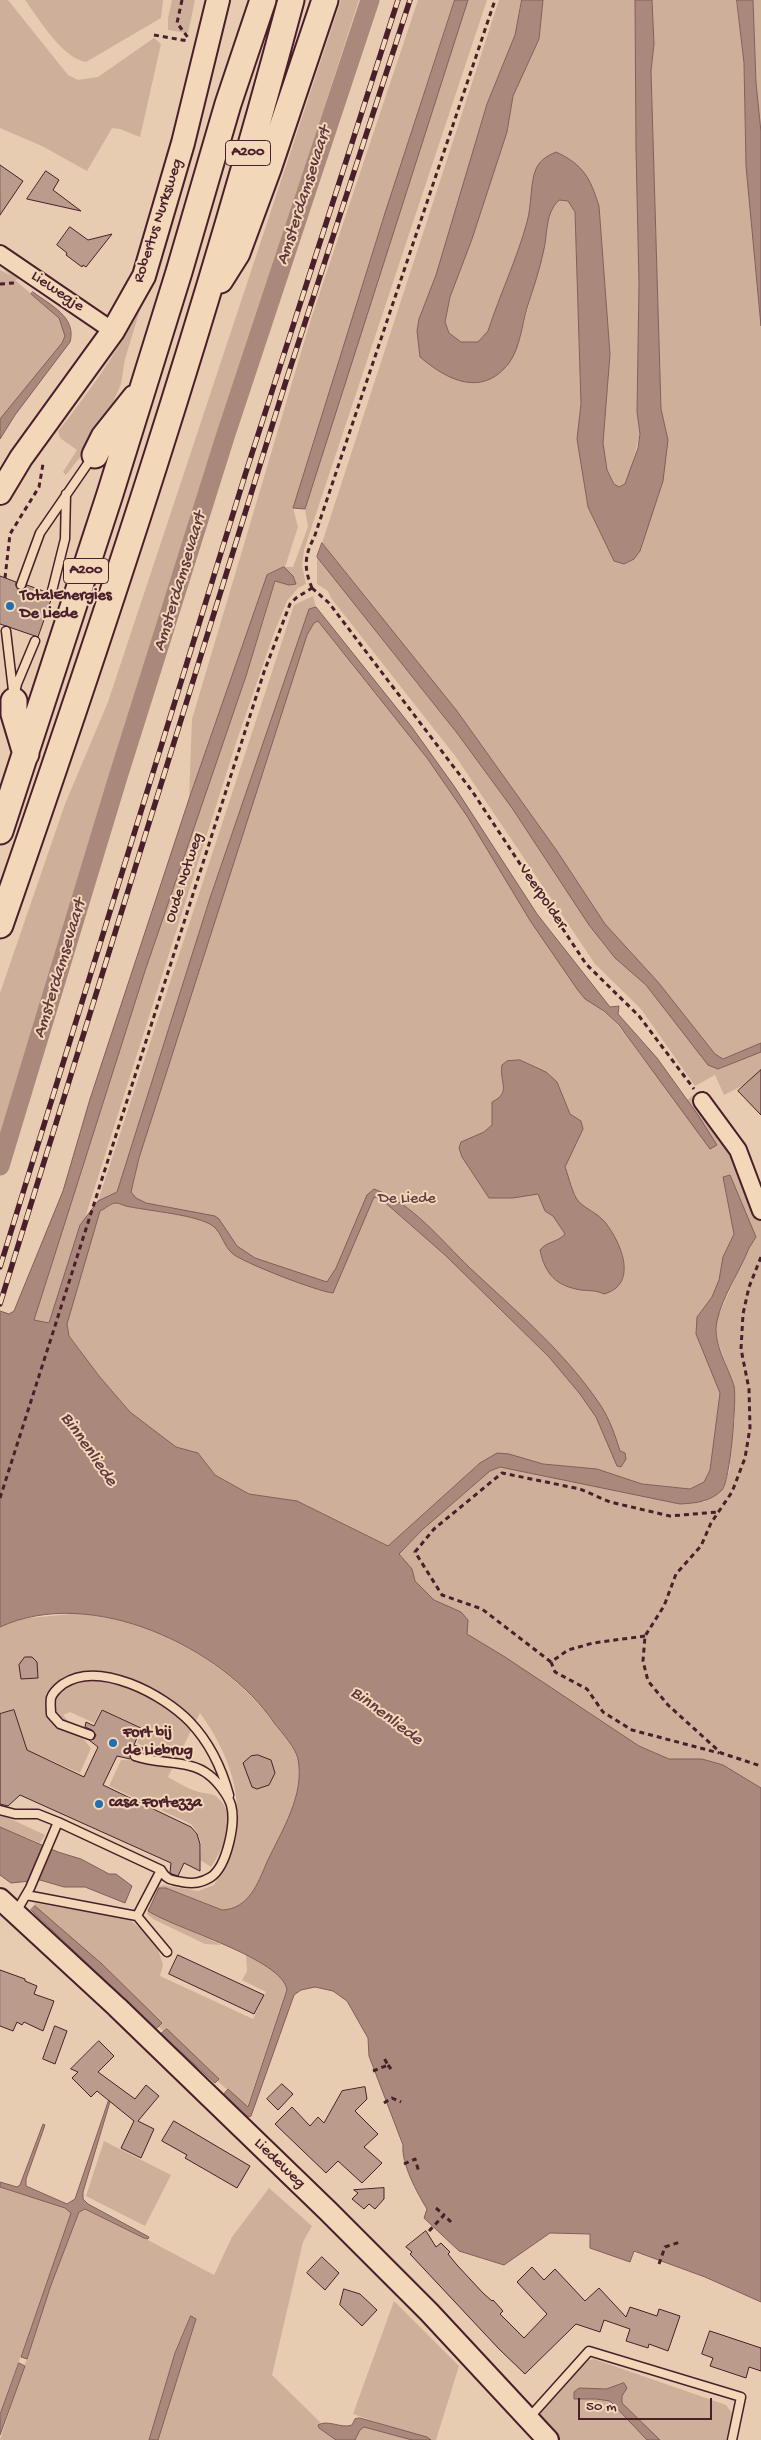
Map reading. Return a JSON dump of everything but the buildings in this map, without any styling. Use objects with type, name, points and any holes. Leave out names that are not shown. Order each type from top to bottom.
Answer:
[{"type":"main road","name":"Robertus Nurksweg","points":[[0,493],[21,458],[75,387],[136,293],[150,255],[184,143],[218,0]]},
{"type":"main road","name":"A200","points":[[228,104],[248,0]]},
{"type":"main road","name":"A200","points":[[0,831],[143,389],[228,104],[263,0]]},
{"type":"main road","name":"A200","points":[[0,925],[96,644],[204,305],[291,0]]},
{"type":"main road","name":"A200","points":[[204,305],[237,253],[268,169],[325,0]]},
{"type":"main road","name":"A200","points":[[95,454],[104,437],[143,389]]},
{"type":"main road","points":[[14,701],[14,714],[26,754]]},
{"type":"street","name":"Liewegje","points":[[0,254],[113,331]]},
{"type":"street","points":[[702,1101],[738,1150],[761,1211]]},
{"type":"street","name":"Liedeweg","points":[[0,1899],[24,1898],[328,2211],[429,2312],[527,2420],[548,2440]]},
{"type":"lane","name":"A200","points":[[21,585],[40,533],[95,454]]},
{"type":"lane","name":"A200","points":[[50,595],[65,539],[66,494]]},
{"type":"lane","points":[[6,631],[14,701]]},
{"type":"lane","points":[[14,701],[17,684],[35,641]]},
{"type":"lane","points":[[0,1810],[15,1814],[38,1814],[58,1822],[161,1870],[165,1878],[171,1880],[196,1884],[213,1876],[225,1856],[233,1826],[231,1804],[218,1765],[204,1739],[190,1721],[147,1692],[120,1680],[90,1676],[73,1678],[58,1688],[51,1698],[51,1714],[60,1724],[90,1735]]},
{"type":"lane","points":[[136,1756],[150,1762],[191,1765],[208,1774],[231,1804]]},
{"type":"lane","points":[[58,1822],[24,1898],[137,1916],[167,1952]]},
{"type":"lane","points":[[137,1916],[161,1870]]},
{"type":"lane","points":[[527,2420],[589,2350],[741,2397],[732,2440]]},
{"type":"path","points":[[154,35],[191,41],[177,23],[182,0]]},
{"type":"path","points":[[312,588],[306,568],[306,555],[314,538],[495,0]]},
{"type":"path","points":[[0,284],[10,284]]},
{"type":"path","points":[[5,578],[10,534],[39,487],[42,466],[47,459]]},
{"type":"path","name":"Veerpolder","points":[[312,588],[329,603],[472,791],[586,964],[640,1016],[702,1101]]},
{"type":"path","name":"Oude Notweg","points":[[0,1498],[264,672],[290,604],[312,588]]},
{"type":"path","points":[[721,1753],[668,1705],[648,1681],[643,1661],[645,1636],[664,1606],[676,1574],[701,1546],[718,1512],[732,1492],[744,1458],[750,1428],[749,1389],[741,1349],[743,1314],[749,1287],[761,1257]]},
{"type":"path","points":[[718,1512],[670,1516],[610,1502],[580,1489],[502,1473],[434,1529],[415,1552],[442,1595],[482,1609],[551,1662],[555,1672],[587,1689],[603,1712],[632,1730],[721,1753],[761,1766]]},
{"type":"path","points":[[551,1662],[568,1650],[593,1643],[645,1636]]},
{"type":"path","points":[[384,2058],[391,2069]]},
{"type":"path","points":[[372,2071],[388,2065]]},
{"type":"path","points":[[384,2103],[392,2098],[401,2102]]},
{"type":"path","points":[[404,2164],[414,2159],[419,2172]]},
{"type":"path","points":[[436,2208],[451,2222]]},
{"type":"path","points":[[429,2231],[444,2215]]},
{"type":"path","points":[[659,2264],[666,2247],[680,2242]]},
{"type":"green space","points":[[0,0],[8,0],[68,75],[78,80],[98,77],[154,38],[161,44],[140,137],[112,128],[87,171],[42,146],[0,128]]},
{"type":"green space","points":[[25,0],[163,0],[161,18],[86,62],[77,59],[60,46]]},
{"type":"green space","points":[[172,0],[195,0],[188,33],[168,30],[168,18]]},
{"type":"green space","points":[[341,0],[359,0],[190,521],[0,1139],[0,993],[65,804],[108,702]]},
{"type":"green space","points":[[418,0],[455,0],[385,213],[293,508],[298,527],[285,567],[293,567],[308,527],[305,509],[468,0],[487,0],[304,550],[302,566],[306,584],[298,588],[287,601],[274,633],[237,740],[85,1218],[80,1225],[49,1323],[34,1320],[145,971],[246,676],[276,580],[289,585],[267,575],[189,799],[192,719],[311,319]]},
{"type":"green space","points":[[499,0],[522,0],[515,35],[487,104],[436,275],[419,319],[420,357],[518,345],[544,249],[546,225],[551,207],[559,200],[568,201],[575,212],[581,404],[577,439],[588,507],[614,561],[668,440],[661,409],[651,71],[654,44],[652,0],[737,0],[744,63],[746,166],[761,326],[761,1043],[722,1059],[715,1054],[658,982],[605,924],[557,851],[457,711],[322,543]]},
{"type":"green space","points":[[543,0],[635,0],[639,284],[637,412],[640,434],[625,485],[619,487],[615,484],[607,470],[603,443],[610,354],[599,206],[533,177],[532,197],[523,236],[488,331],[478,342],[461,342],[449,333],[445,322],[450,297],[472,239],[507,132],[513,96],[539,39]]},
{"type":"green space","points":[[753,0],[761,0],[761,132],[756,83]]},
{"type":"green space","points":[[0,263],[22,278],[15,280],[59,318],[65,336],[62,343],[0,419],[0,270],[11,276],[0,266]]},
{"type":"green space","points":[[140,310],[125,359],[121,384],[107,417],[95,438],[66,475],[63,472],[77,450],[60,438],[58,431],[102,372]]},
{"type":"green space","points":[[317,557],[457,733],[512,808],[601,941],[615,958],[646,984],[718,1069],[761,1052],[761,1076],[724,1095],[715,1075],[695,1086],[641,1009],[595,964],[456,757],[331,598],[328,591],[317,584]]},
{"type":"green space","points":[[313,596],[316,607],[309,609],[210,898],[117,1192],[98,1201],[294,605]]},
{"type":"green space","name":"De Liede","points":[[318,621],[427,758],[467,816],[585,998],[607,1014],[658,1077],[698,1115],[687,1100],[695,1094],[731,1147],[761,1219],[761,1788],[702,1759],[669,1759],[639,1746],[467,1634],[461,1612],[442,1604],[424,1592],[399,1554],[422,1530],[490,1471],[500,1467],[631,1493],[704,1502],[723,1489],[730,1469],[729,1449],[735,1420],[734,1387],[717,1339],[716,1321],[749,1248],[756,1237],[730,1175],[723,1177],[734,1233],[723,1257],[719,1280],[712,1297],[697,1317],[696,1334],[720,1393],[710,1470],[704,1482],[690,1489],[642,1484],[597,1469],[543,1464],[480,1463],[388,1546],[297,1501],[249,1494],[215,1475],[198,1453],[176,1447],[130,1412],[99,1376],[69,1336],[67,1324],[100,1211],[125,1197],[132,1187],[139,1158],[307,635],[314,623]]},
{"type":"green space","points":[[83,1613],[124,1621],[146,1628],[168,1637],[211,1662],[249,1694],[295,1751],[300,1771],[299,1784],[290,1813],[255,1888],[245,1901],[238,1906],[222,1910],[166,1888],[159,1888],[150,1908],[158,1887],[163,1885],[198,1891],[214,1885],[226,1863],[234,1841],[237,1819],[236,1797],[232,1776],[224,1754],[200,1713],[168,1777],[192,1790],[216,1796],[224,1806],[228,1823],[227,1833],[211,1867],[200,1860],[200,1841],[191,1824],[109,1786],[121,1760],[164,1761],[163,1755],[137,1743],[143,1728],[101,1709],[94,1723],[70,1712],[63,1715],[91,1748],[80,1773],[27,1750],[14,1710],[0,1713],[0,1627],[18,1619]]},
{"type":"green space","points":[[0,1814],[45,1835],[40,1843],[0,1827]]},
{"type":"green space","points":[[35,1903],[129,1919],[147,1934],[158,1949],[163,1965],[160,1976],[253,2019],[266,1992],[242,1980],[247,1971],[246,1954],[277,1973],[282,1978],[287,1990],[247,2107],[182,2050],[129,1997],[33,1908]]},
{"type":"green space","points":[[148,1911],[222,1945],[205,1944],[153,1919],[147,1914]]},
{"type":"green space","points":[[104,2141],[171,2175],[145,2226],[86,2196]]},
{"type":"green space","points":[[0,2187],[65,2208],[71,2213],[0,2415]]},
{"type":"green space","points":[[269,2188],[312,2226],[303,2242],[272,2375],[321,2423],[319,2428],[336,2440],[158,2440],[194,2326],[191,2316],[175,2353],[149,2440],[0,2440],[51,2285],[79,2212],[85,2209],[214,2275],[232,2237]]},
{"type":"green space","points":[[394,2301],[459,2366],[436,2440],[430,2440],[353,2414]]},
{"type":"green space","points":[[594,2359],[726,2405],[732,2413],[726,2440],[558,2440],[533,2418],[588,2360]]},
{"type":"green space","points":[[364,2427],[412,2440],[355,2440],[360,2430]]},
{"type":"water","points":[[455,0],[468,0],[305,509],[293,508],[385,213]]},
{"type":"water","points":[[522,0],[543,0],[539,39],[513,96],[507,132],[472,239],[450,297],[445,322],[449,333],[461,342],[478,342],[488,331],[523,236],[529,215],[536,169],[544,159],[556,152],[580,167],[589,180],[599,206],[610,354],[603,443],[607,470],[614,484],[619,487],[625,484],[638,448],[640,434],[637,412],[639,284],[635,0],[652,0],[654,44],[651,71],[661,409],[668,440],[663,481],[640,551],[634,559],[624,564],[614,561],[588,507],[577,439],[581,404],[575,212],[568,201],[559,200],[551,211],[544,249],[518,343],[513,357],[499,374],[488,380],[476,383],[464,382],[442,373],[420,357],[417,331],[419,319],[436,275],[487,104],[515,35]]},
{"type":"water","points":[[737,0],[753,0],[756,83],[761,132],[761,326],[746,166],[744,63]]},
{"type":"water","points":[[33,292],[61,312],[70,325],[70,342],[15,415],[0,439],[0,419],[62,343],[65,336],[59,318],[31,294]]},
{"type":"water","points":[[322,543],[457,711],[557,851],[605,924],[658,982],[715,1054],[723,1059],[761,1043],[761,1052],[718,1069],[708,1065],[646,985],[615,958],[589,925],[512,808],[457,733],[317,557]]},
{"type":"water","name":"Binnenliede","points":[[284,567],[293,576],[296,584],[289,585],[275,581],[246,676],[145,971],[34,1320],[49,1323],[80,1225],[98,1201],[117,1192],[210,898],[309,609],[316,607],[411,726],[454,786],[537,914],[610,1007],[619,1006],[618,1014],[657,1058],[717,1145],[710,1149],[619,1025],[604,1011],[585,999],[577,989],[531,922],[467,816],[427,758],[318,621],[314,623],[307,635],[139,1158],[131,1192],[136,1198],[146,1203],[215,1216],[237,1246],[255,1258],[327,1282],[336,1268],[367,1195],[374,1189],[388,1195],[425,1223],[556,1350],[601,1406],[610,1422],[620,1451],[625,1453],[626,1459],[621,1467],[617,1466],[596,1417],[580,1394],[549,1357],[445,1255],[380,1198],[374,1197],[333,1293],[298,1283],[240,1258],[227,1248],[219,1232],[206,1222],[114,1203],[100,1211],[67,1324],[69,1336],[99,1376],[130,1412],[176,1447],[198,1453],[215,1475],[249,1494],[297,1501],[388,1546],[480,1463],[497,1453],[509,1454],[543,1464],[597,1469],[642,1484],[690,1489],[704,1482],[710,1470],[720,1393],[696,1334],[697,1317],[712,1297],[719,1280],[723,1257],[734,1234],[723,1177],[730,1175],[756,1237],[727,1293],[717,1321],[717,1338],[735,1394],[734,1423],[728,1472],[722,1490],[708,1499],[680,1504],[500,1467],[490,1471],[422,1530],[399,1554],[412,1569],[415,1581],[434,1600],[461,1612],[468,1620],[467,1634],[639,1746],[669,1759],[702,1759],[723,1765],[761,1788],[761,2302],[705,2277],[634,2251],[630,2262],[590,2248],[590,2234],[550,2233],[504,2265],[459,2251],[424,2218],[427,2209],[407,2169],[403,2145],[369,2056],[368,2038],[347,2001],[333,1991],[315,1987],[301,1990],[294,1995],[251,2116],[248,2117],[223,2095],[228,2089],[248,2107],[287,1990],[281,1978],[268,1967],[249,1956],[148,1911],[159,1888],[166,1888],[222,1910],[231,1909],[246,1900],[256,1886],[291,1812],[298,1786],[299,1772],[295,1750],[252,1696],[222,1670],[189,1648],[152,1630],[113,1619],[74,1613],[36,1616],[0,1627],[0,1311],[9,1314],[14,1311],[63,1191],[90,1099],[189,799],[267,575]]},
{"type":"water","points":[[520,1060],[546,1072],[557,1082],[570,1114],[581,1121],[583,1129],[565,1167],[577,1199],[604,1221],[616,1239],[624,1261],[624,1272],[621,1281],[615,1289],[604,1294],[572,1288],[558,1282],[545,1266],[540,1250],[565,1234],[553,1216],[545,1211],[538,1194],[513,1198],[489,1198],[462,1157],[459,1148],[461,1142],[484,1132],[492,1125],[492,1102],[502,1095],[503,1091],[502,1065],[507,1061]]},
{"type":"water","points":[[0,1827],[58,1852],[81,1859],[109,1874],[116,1874],[132,1886],[125,1903],[85,1887],[64,1887],[40,1880],[11,1883],[0,1875]]},
{"type":"water","points":[[35,1906],[102,1964],[162,2023],[156,2029],[31,1910]]},
{"type":"water","points":[[167,2029],[219,2079],[215,2083],[161,2034]]},
{"type":"water","points":[[112,2095],[83,2192],[83,2199],[88,2204],[149,2237],[148,2239],[144,2238],[85,2209],[79,2212],[51,2285],[27,2359],[21,2357],[71,2213],[65,2208],[0,2187],[0,2182],[17,2187],[20,2185],[43,2124],[45,2125],[26,2179],[26,2186],[67,2204],[75,2199],[110,2096]]},
{"type":"water","points":[[191,2316],[196,2319],[158,2440],[149,2440],[175,2353]]},
{"type":"water","points":[[19,2363],[25,2366],[0,2435],[0,2415]]},
{"type":"water","points":[[624,2383],[627,2388],[622,2396],[622,2403],[660,2440],[647,2440],[610,2401],[574,2399],[574,2392],[579,2388],[606,2389]]},
{"type":"water","points":[[360,2418],[427,2437],[431,2440],[412,2440],[364,2427],[360,2430],[355,2440],[336,2440],[319,2428],[318,2425],[326,2423],[348,2426],[352,2425],[355,2419]]},
{"type":"waterway","name":"Amsterdamsevaart","points":[[0,1166],[118,777],[226,434],[370,0]]},
{"type":"railway","points":[[0,1267],[246,472],[398,0]]},
{"type":"railway","points":[[0,1304],[286,381],[410,0]]},
{"type":"place","name":"TotalEnergies De Liede","points":[[10,606]]},
{"type":"place","name":"Fort bij de Liebrug","points":[[113,1743]]},
{"type":"place","name":"casa Fortezza","points":[[99,1804]]}]
